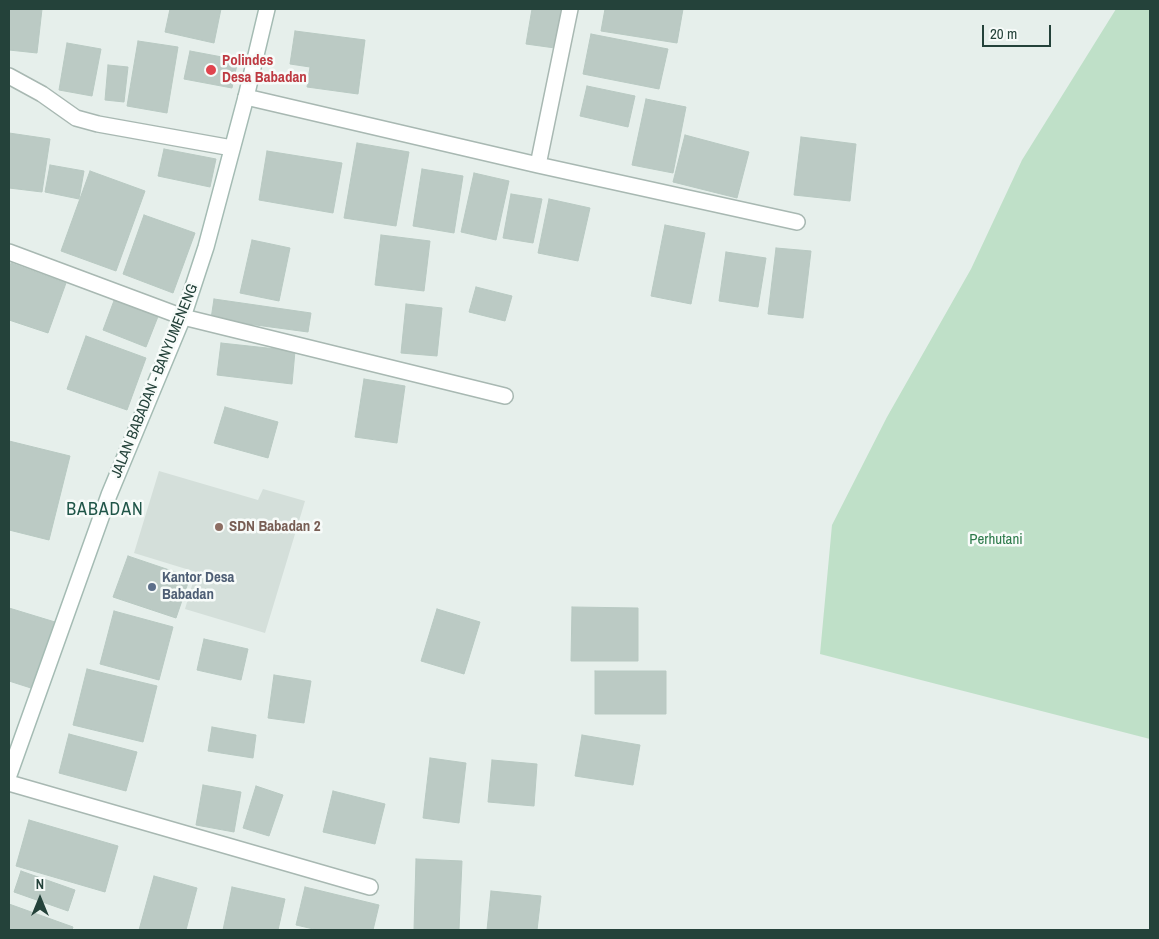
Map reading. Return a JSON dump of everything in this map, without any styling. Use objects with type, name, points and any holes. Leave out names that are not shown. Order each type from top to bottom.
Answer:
[{"type":"street","name":"JALAN BABADAN - BANYUMENENG","points":[[9,775],[109,496],[183,317],[206,247],[246,97],[266,9]]},
{"type":"street","points":[[538,165],[570,9]]},
{"type":"street","points":[[9,76],[42,94],[76,118],[98,124],[232,148]]},
{"type":"street","points":[[246,97],[538,165],[797,222]]},
{"type":"street","points":[[9,252],[183,317],[505,396]]},
{"type":"street","points":[[9,783],[370,887]]},
{"type":"shaded area","name":"SDN Babadan 2","points":[[159,471],[258,500],[263,489],[305,501],[265,633],[185,609],[196,572],[134,553]]},
{"type":"green space","name":"Perhutani","points":[[1116,9],[1150,9],[1150,739],[820,654],[832,525],[887,417],[971,269],[1022,160]]},
{"type":"building","points":[[9,9],[42,9],[37,53],[9,50]]},
{"type":"building","points":[[170,9],[221,9],[214,43],[165,32]]},
{"type":"building","points":[[532,9],[562,9],[555,48],[526,44]]},
{"type":"building","points":[[605,9],[683,9],[677,43],[601,31]]},
{"type":"building","points":[[295,31],[365,40],[358,94],[307,87],[310,67],[290,64]]},
{"type":"building","points":[[591,34],[668,49],[659,89],[583,74]]},
{"type":"building","points":[[138,41],[178,47],[167,113],[127,106]]},
{"type":"building","points":[[67,43],[101,49],[92,96],[59,90]]},
{"type":"building","name":"Polindes Desa Babadan","points":[[190,51],[238,60],[232,88],[184,79]]},
{"type":"building","points":[[108,65],[128,67],[124,102],[105,100]]},
{"type":"building","points":[[587,86],[635,96],[628,127],[580,116]]},
{"type":"building","points":[[646,99],[686,107],[673,173],[632,165]]},
{"type":"building","points":[[9,133],[50,139],[42,192],[9,188]]},
{"type":"building","points":[[685,135],[749,152],[737,198],[673,182]]},
{"type":"building","points":[[801,137],[856,144],[850,201],[794,195]]},
{"type":"building","points":[[357,143],[409,152],[396,226],[344,218]]},
{"type":"building","points":[[164,149],[216,159],[210,187],[158,176]]},
{"type":"building","points":[[267,151],[342,163],[333,213],[259,200]]},
{"type":"building","points":[[50,165],[84,171],[79,199],[45,192]]},
{"type":"building","points":[[422,169],[463,176],[454,233],[413,226]]},
{"type":"building","points":[[90,171],[145,191],[116,271],[61,251]]},
{"type":"building","points":[[474,173],[509,181],[496,240],[461,232]]},
{"type":"building","points":[[511,194],[542,199],[533,243],[503,238]]},
{"type":"building","points":[[549,199],[590,208],[578,261],[538,253]]},
{"type":"building","points":[[144,215],[195,233],[173,293],[123,274]]},
{"type":"building","points":[[665,225],[705,233],[691,304],[651,296]]},
{"type":"building","points":[[381,235],[430,241],[424,291],[375,285]]},
{"type":"building","points":[[252,240],[290,248],[279,301],[240,293]]},
{"type":"building","points":[[776,248],[811,251],[803,318],[768,314]]},
{"type":"building","points":[[726,252],[766,258],[758,307],[719,301]]},
{"type":"building","points":[[11,263],[66,283],[48,333],[9,320],[9,270]]},
{"type":"building","points":[[476,287],[512,296],[505,321],[469,312]]},
{"type":"building","points":[[115,298],[159,314],[146,347],[103,330]]},
{"type":"building","points":[[214,299],[311,313],[308,332],[211,319]]},
{"type":"building","points":[[406,304],[442,308],[437,356],[401,353]]},
{"type":"building","points":[[86,336],[146,358],[127,410],[67,389]]},
{"type":"building","points":[[221,343],[295,351],[292,384],[217,375]]},
{"type":"building","points":[[364,379],[405,386],[397,443],[355,437]]},
{"type":"building","points":[[225,407],[278,422],[268,458],[214,443]]},
{"type":"building","points":[[9,441],[70,456],[49,540],[9,530]]},
{"type":"building","name":"Kantor Desa Babadan","points":[[128,556],[190,577],[176,618],[113,597]]},
{"type":"building","points":[[572,607],[638,608],[638,661],[571,661]]},
{"type":"building","points":[[9,608],[55,622],[34,689],[9,681]]},
{"type":"building","points":[[437,609],[480,622],[464,674],[421,661]]},
{"type":"building","points":[[114,611],[173,627],[159,680],[100,664]]},
{"type":"building","points":[[204,639],[248,649],[241,680],[197,670]]},
{"type":"building","points":[[87,669],[157,686],[143,742],[73,725]]},
{"type":"building","points":[[595,671],[666,671],[666,714],[595,714]]},
{"type":"building","points":[[274,675],[311,681],[304,723],[268,718]]},
{"type":"building","points":[[212,727],[256,735],[253,758],[208,751]]},
{"type":"building","points":[[69,734],[137,752],[126,791],[59,773]]},
{"type":"building","points":[[582,735],[640,745],[633,785],[575,776]]},
{"type":"building","points":[[430,758],[466,763],[459,823],[423,818]]},
{"type":"building","points":[[492,760],[537,764],[534,806],[488,802]]},
{"type":"building","points":[[203,785],[241,792],[234,832],[196,825]]},
{"type":"building","points":[[256,786],[283,795],[269,836],[243,828]]},
{"type":"building","points":[[333,791],[385,804],[375,844],[323,832]]},
{"type":"building","points":[[29,820],[118,846],[105,892],[16,866]]},
{"type":"building","points":[[416,859],[462,861],[459,930],[414,930]]},
{"type":"building","points":[[21,871],[75,890],[68,911],[14,892]]},
{"type":"building","points":[[154,876],[197,888],[186,930],[139,930]]},
{"type":"building","points":[[232,887],[285,899],[278,930],[223,930]]},
{"type":"building","points":[[305,887],[379,905],[373,930],[318,930],[296,925]]},
{"type":"building","points":[[491,891],[541,896],[537,930],[487,930]]},
{"type":"building","points":[[9,904],[73,927],[72,930],[9,930]]},
{"type":"place","name":"Polindes Desa Babadan","points":[[211,70]]},
{"type":"place","name":"SDN Babadan 2","points":[[219,527]]},
{"type":"place","name":"Kantor Desa Babadan","points":[[152,587]]},
{"type":"district","name":"BABADAN","points":[[105,510]]}]
